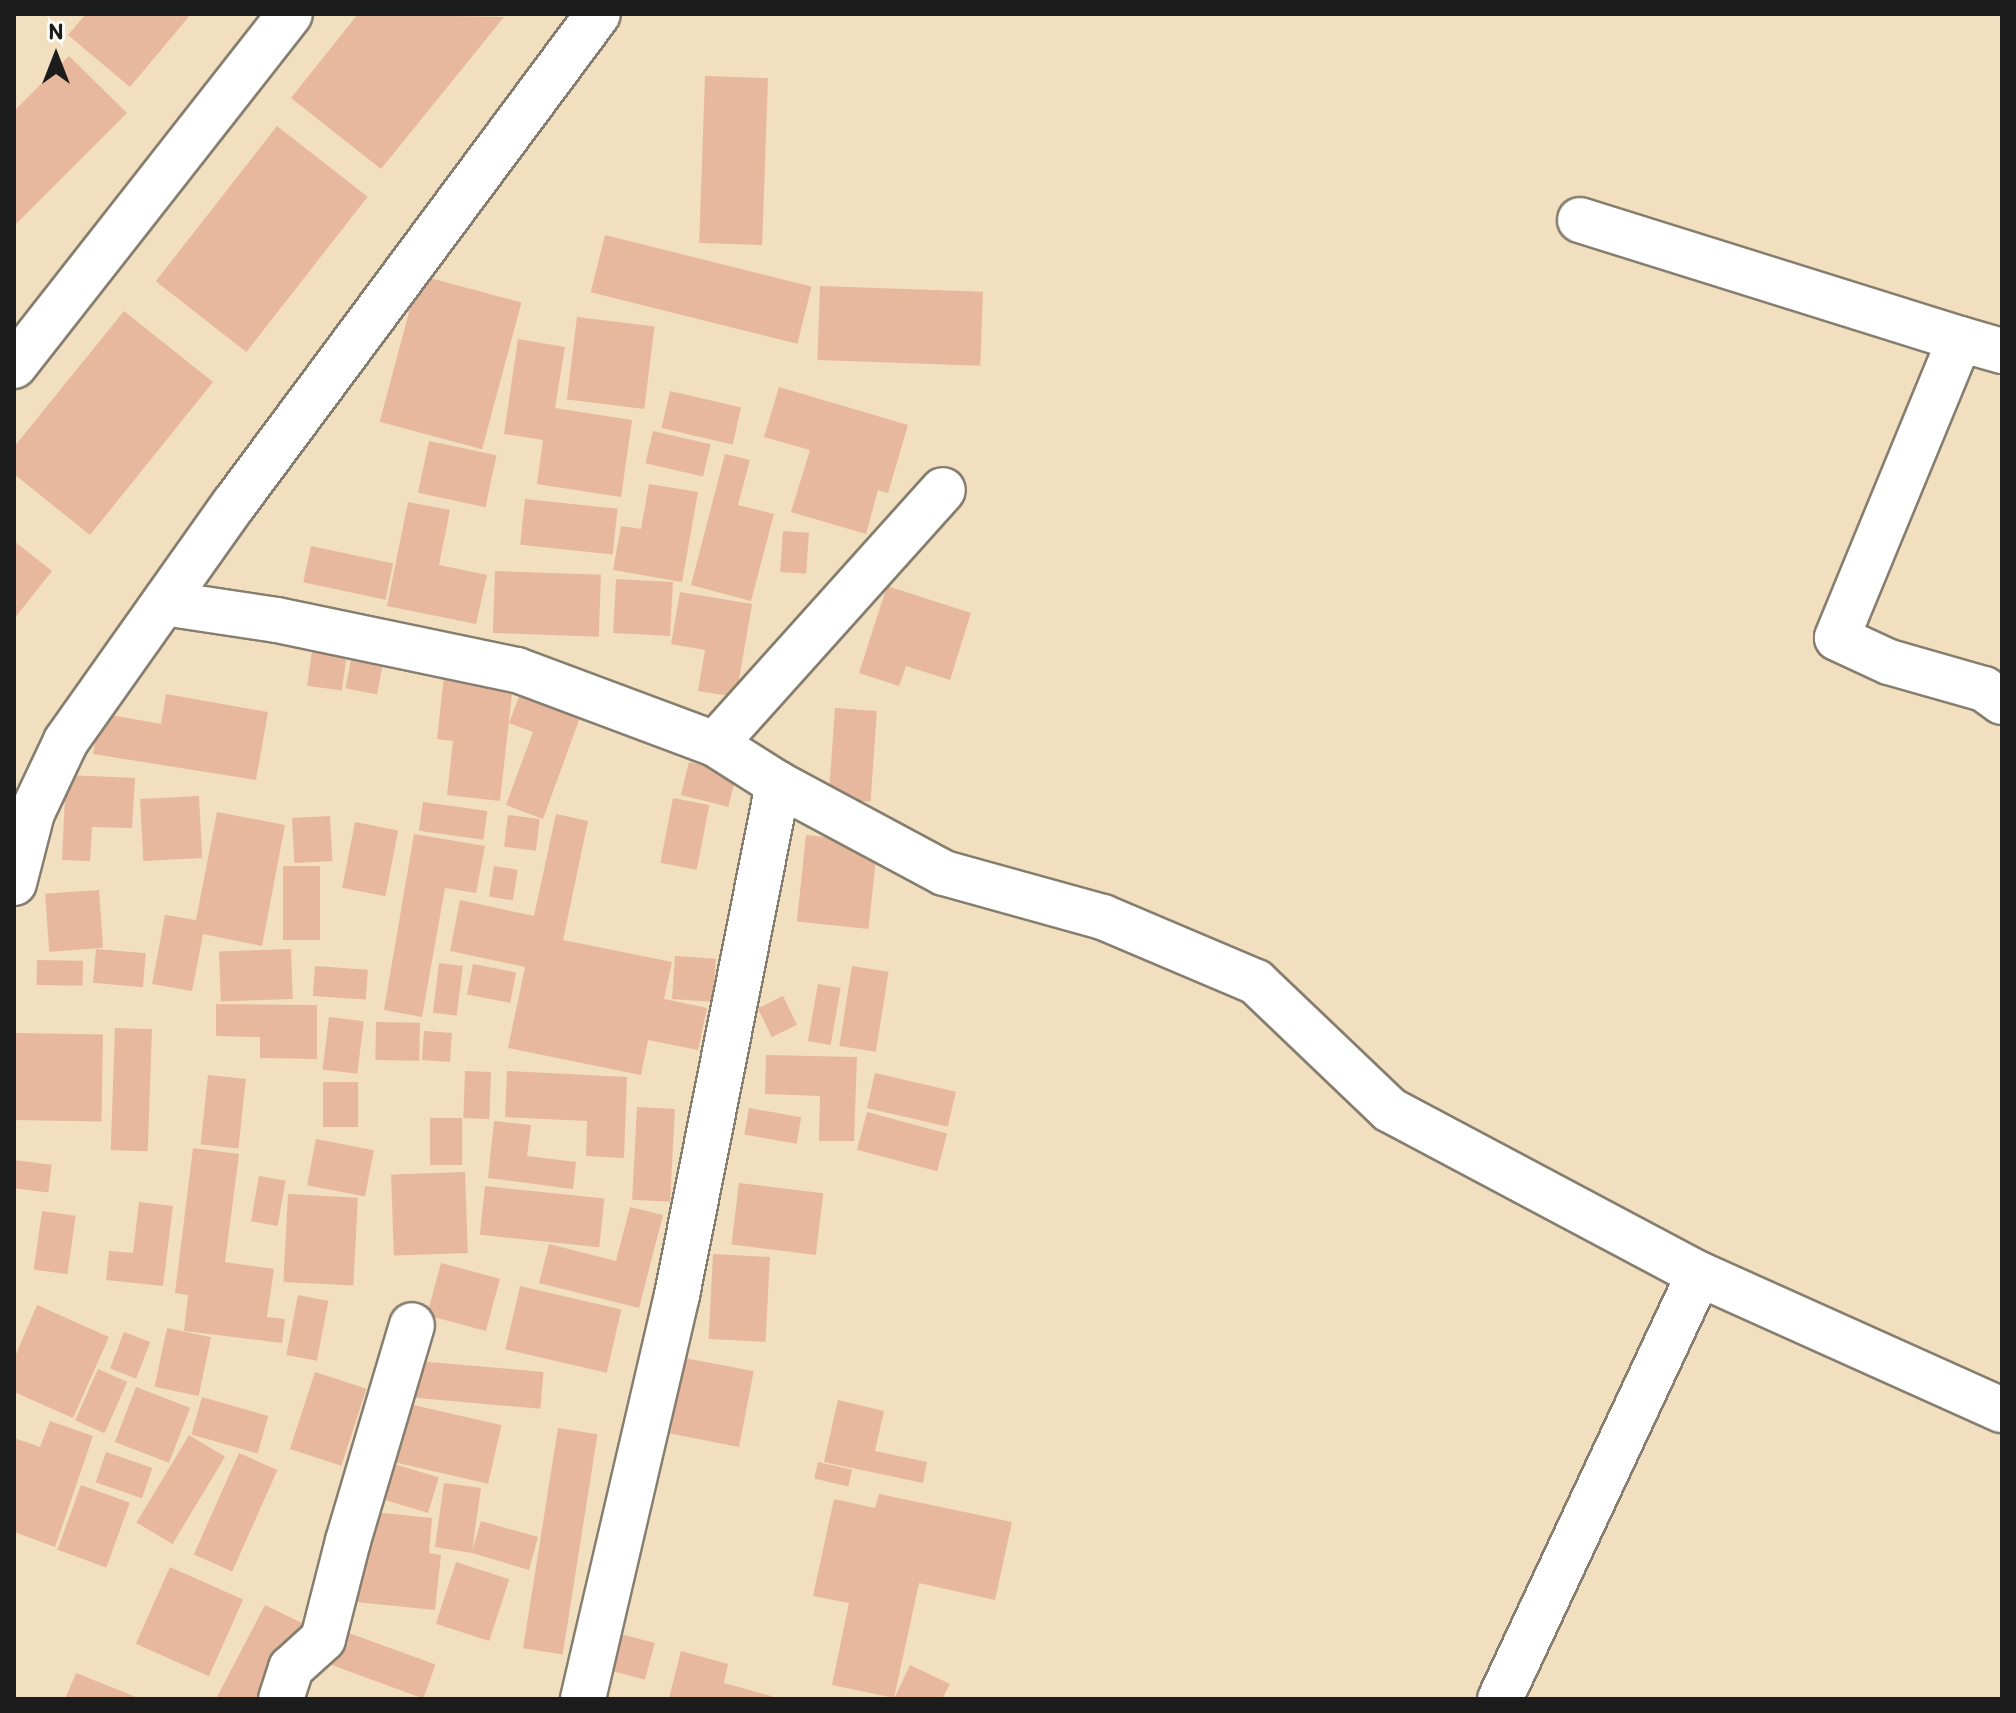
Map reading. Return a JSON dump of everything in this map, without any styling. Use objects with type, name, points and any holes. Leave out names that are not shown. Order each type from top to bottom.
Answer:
[{"type":"street","points":[[14,366],[290,14]]},
{"type":"street","points":[[14,883],[23,812],[66,741],[579,21]]},
{"type":"street","points":[[1580,220],[2002,351]]},
{"type":"street","points":[[1960,339],[1837,638],[1889,662],[1984,689],[2002,702]]},
{"type":"street","points":[[715,744],[943,490]]},
{"type":"street","points":[[164,603],[277,620],[517,670],[715,744],[778,784],[944,873],[1103,917],[1256,982],[1390,1110],[1699,1274],[2002,1410]]},
{"type":"street","points":[[583,1699],[677,1295],[778,784]]},
{"type":"street","points":[[1500,1699],[1699,1274]]},
{"type":"street","points":[[281,1699],[291,1668],[323,1639],[412,1325]]},
{"type":"building","points":[[86,14],[191,14],[130,87],[68,35]]},
{"type":"building","points":[[358,14],[504,17],[381,169],[291,98]]},
{"type":"building","points":[[69,56],[127,113],[14,226],[14,111]]},
{"type":"building","points":[[705,76],[768,78],[762,245],[699,243]]},
{"type":"building","points":[[277,126],[368,197],[246,352],[156,281]]},
{"type":"building","points":[[605,235],[812,287],[797,344],[591,292]]},
{"type":"building","points":[[419,275],[521,302],[482,449],[380,422]]},
{"type":"building","points":[[820,286],[983,292],[980,366],[817,360]]},
{"type":"building","points":[[124,311],[213,382],[90,535],[14,474],[14,447]]},
{"type":"building","points":[[577,317],[654,327],[644,409],[567,399]]},
{"type":"building","points":[[518,339],[565,347],[555,408],[632,420],[621,497],[537,484],[543,440],[504,434]]},
{"type":"building","points":[[779,387],[908,425],[888,493],[878,490],[866,534],[791,512],[810,450],[764,437]]},
{"type":"building","points":[[670,391],[741,407],[733,444],[661,428]]},
{"type":"building","points":[[653,431],[710,444],[703,476],[646,463]]},
{"type":"building","points":[[429,441],[496,455],[485,507],[418,493]]},
{"type":"building","points":[[725,454],[750,460],[738,505],[774,514],[751,601],[691,585]]},
{"type":"building","points":[[649,484],[698,492],[682,582],[613,570],[621,526],[641,529]]},
{"type":"building","points":[[525,499],[617,509],[613,554],[520,545]]},
{"type":"building","points":[[408,502],[450,510],[439,565],[487,575],[476,624],[387,606]]},
{"type":"building","points":[[783,531],[809,533],[806,574],[780,572]]},
{"type":"building","points":[[14,541],[52,571],[14,619]]},
{"type":"building","points":[[311,546],[393,563],[385,600],[303,582]]},
{"type":"building","points":[[495,571],[601,575],[599,637],[493,633]]},
{"type":"building","points":[[616,579],[673,582],[670,636],[613,633]]},
{"type":"building","points":[[887,586],[971,613],[950,680],[906,666],[899,686],[859,673]]},
{"type":"building","points":[[680,592],[752,604],[736,697],[698,691],[705,650],[671,644]]},
{"type":"building","points":[[353,650],[384,656],[377,694],[346,688]]},
{"type":"building","points":[[312,651],[347,656],[342,691],[307,686]]},
{"type":"building","points":[[445,668],[514,676],[500,801],[447,795],[453,741],[437,739]]},
{"type":"building","points":[[523,686],[583,709],[543,819],[506,805],[533,732],[509,723]]},
{"type":"building","points":[[166,694],[268,712],[256,780],[93,754],[100,713],[161,724]]},
{"type":"building","points":[[835,708],[877,711],[871,802],[829,799]]},
{"type":"building","points":[[689,762],[737,774],[728,807],[681,795]]},
{"type":"building","points":[[66,775],[135,778],[132,828],[92,827],[90,861],[62,860]]},
{"type":"building","points":[[199,796],[202,858],[143,861],[140,799]]},
{"type":"building","points":[[673,798],[709,805],[697,870],[660,863]]},
{"type":"building","points":[[423,802],[487,811],[483,840],[419,831]]},
{"type":"building","points":[[217,812],[285,825],[262,946],[203,934],[192,991],[152,984],[165,915],[196,920]]},
{"type":"building","points":[[556,814],[588,821],[563,940],[672,962],[664,999],[707,1008],[698,1050],[648,1040],[641,1075],[508,1048],[525,967],[450,951],[460,900],[534,916]]},
{"type":"building","points":[[508,815],[540,819],[536,851],[504,847]]},
{"type":"building","points":[[330,816],[332,861],[294,863],[292,818]]},
{"type":"building","points":[[355,822],[398,830],[385,896],[342,888]]},
{"type":"building","points":[[414,834],[485,846],[476,893],[445,888],[422,1017],[384,1010]]},
{"type":"building","points":[[806,835],[878,843],[869,929],[797,922]]},
{"type":"building","points":[[283,866],[320,866],[320,940],[283,940]]},
{"type":"building","points":[[494,866],[518,870],[513,900],[489,897]]},
{"type":"building","points":[[99,890],[103,948],[49,952],[45,894]]},
{"type":"building","points":[[96,949],[146,953],[143,987],[93,983]]},
{"type":"building","points":[[291,949],[293,999],[221,1001],[219,952]]},
{"type":"building","points":[[675,956],[716,959],[713,1002],[672,999]]},
{"type":"building","points":[[37,960],[83,961],[83,986],[37,985]]},
{"type":"building","points":[[439,963],[463,966],[457,1016],[433,1013]]},
{"type":"building","points":[[473,964],[516,972],[510,1003],[467,994]]},
{"type":"building","points":[[315,966],[368,970],[366,1000],[313,996]]},
{"type":"building","points":[[852,966],[889,972],[876,1052],[839,1046]]},
{"type":"building","points":[[818,984],[841,988],[831,1045],[808,1041]]},
{"type":"building","points":[[783,996],[797,1025],[772,1037],[758,1008]]},
{"type":"building","points":[[216,1004],[317,1005],[317,1059],[260,1058],[260,1037],[216,1036]]},
{"type":"building","points":[[329,1017],[364,1021],[357,1074],[323,1070]]},
{"type":"building","points":[[376,1022],[420,1023],[419,1061],[375,1060]]},
{"type":"building","points":[[115,1028],[152,1029],[148,1151],[111,1150]]},
{"type":"building","points":[[424,1031],[452,1033],[450,1062],[422,1060]]},
{"type":"building","points":[[14,1033],[103,1035],[101,1122],[14,1120]]},
{"type":"building","points":[[766,1055],[857,1057],[854,1141],[819,1141],[820,1096],[765,1094]]},
{"type":"building","points":[[465,1071],[491,1072],[489,1119],[463,1118]]},
{"type":"building","points":[[507,1071],[627,1077],[624,1158],[586,1156],[587,1121],[505,1117]]},
{"type":"building","points":[[875,1073],[956,1092],[948,1127],[867,1108]]},
{"type":"building","points":[[208,1075],[246,1079],[238,1149],[201,1145]]},
{"type":"building","points":[[323,1082],[358,1082],[358,1127],[323,1127]]},
{"type":"building","points":[[637,1107],[675,1109],[670,1202],[632,1200]]},
{"type":"building","points":[[749,1108],[801,1117],[797,1144],[744,1135]]},
{"type":"building","points":[[867,1112],[947,1133],[937,1171],[857,1150]]},
{"type":"building","points":[[430,1118],[462,1118],[462,1165],[430,1165]]},
{"type":"building","points":[[494,1121],[531,1125],[527,1156],[576,1162],[573,1189],[488,1178]]},
{"type":"building","points":[[316,1139],[374,1150],[365,1196],[307,1185]]},
{"type":"building","points":[[193,1148],[239,1154],[225,1262],[274,1269],[267,1317],[285,1319],[282,1343],[184,1331],[188,1295],[175,1293]]},
{"type":"building","points":[[14,1160],[52,1165],[48,1192],[14,1188]]},
{"type":"building","points":[[465,1172],[468,1253],[394,1256],[391,1175]]},
{"type":"building","points":[[259,1176],[286,1181],[278,1226],[251,1221]]},
{"type":"building","points":[[739,1183],[823,1193],[816,1255],[731,1245]]},
{"type":"building","points":[[485,1186],[604,1199],[599,1247],[480,1235]]},
{"type":"building","points":[[288,1194],[358,1198],[353,1286],[283,1282]]},
{"type":"building","points":[[139,1202],[173,1206],[163,1286],[106,1280],[109,1251],[133,1253]]},
{"type":"building","points":[[630,1207],[663,1215],[639,1308],[539,1283],[549,1244],[616,1261]]},
{"type":"building","points":[[42,1211],[76,1216],[67,1274],[34,1269]]},
{"type":"building","points":[[713,1254],[770,1257],[765,1342],[709,1339]]},
{"type":"building","points":[[441,1263],[500,1279],[486,1331],[427,1315]]},
{"type":"building","points":[[520,1286],[621,1309],[607,1373],[505,1349]]},
{"type":"building","points":[[298,1295],[328,1301],[317,1361],[286,1355]]},
{"type":"building","points":[[37,1305],[109,1337],[73,1418],[14,1392],[14,1359]]},
{"type":"building","points":[[167,1328],[211,1337],[199,1396],[155,1387]]},
{"type":"building","points":[[124,1332],[150,1342],[136,1378],[110,1368]]},
{"type":"building","points":[[685,1358],[754,1371],[739,1447],[670,1434]]},
{"type":"building","points":[[407,1360],[543,1372],[540,1409],[404,1397]]},
{"type":"building","points":[[98,1369],[127,1382],[104,1433],[75,1420]]},
{"type":"building","points":[[315,1372],[366,1389],[341,1466],[290,1449]]},
{"type":"building","points":[[136,1387],[190,1408],[169,1463],[115,1442]]},
{"type":"building","points":[[202,1397],[268,1416],[258,1454],[191,1434]]},
{"type":"building","points":[[838,1400],[884,1411],[875,1451],[927,1462],[923,1483],[824,1462]]},
{"type":"building","points":[[409,1404],[502,1425],[488,1484],[396,1462]]},
{"type":"building","points":[[50,1421],[93,1436],[55,1547],[14,1532],[14,1438],[40,1447]]},
{"type":"building","points":[[558,1428],[598,1434],[563,1655],[523,1648]]},
{"type":"building","points":[[189,1435],[225,1457],[172,1544],[136,1522]]},
{"type":"building","points":[[106,1452],[152,1468],[142,1498],[96,1482]]},
{"type":"building","points":[[239,1453],[277,1470],[232,1571],[194,1554]]},
{"type":"building","points":[[818,1462],[852,1470],[848,1486],[814,1479]]},
{"type":"building","points":[[391,1463],[439,1478],[428,1513],[380,1498]]},
{"type":"building","points":[[444,1483],[481,1488],[472,1551],[481,1521],[538,1537],[529,1570],[472,1553],[435,1547]]},
{"type":"building","points":[[81,1485],[130,1503],[106,1568],[57,1550]]},
{"type":"building","points":[[879,1494],[1012,1522],[995,1600],[919,1583],[894,1698],[832,1685],[849,1603],[813,1596],[834,1499],[875,1508]]},
{"type":"building","points":[[365,1511],[432,1518],[429,1553],[441,1555],[435,1610],[356,1602]]},
{"type":"building","points":[[456,1562],[509,1579],[489,1641],[436,1624]]},
{"type":"building","points":[[170,1567],[243,1600],[209,1676],[136,1644]]},
{"type":"building","points":[[265,1605],[304,1624],[265,1699],[216,1699]]},
{"type":"building","points":[[335,1628],[436,1665],[423,1698],[323,1662]]},
{"type":"building","points":[[621,1634],[655,1643],[645,1680],[611,1671]]},
{"type":"building","points":[[681,1651],[728,1664],[724,1683],[782,1699],[669,1698]]},
{"type":"building","points":[[910,1665],[950,1684],[942,1699],[894,1699]]},
{"type":"building","points":[[76,1673],[141,1699],[65,1699]]}]
